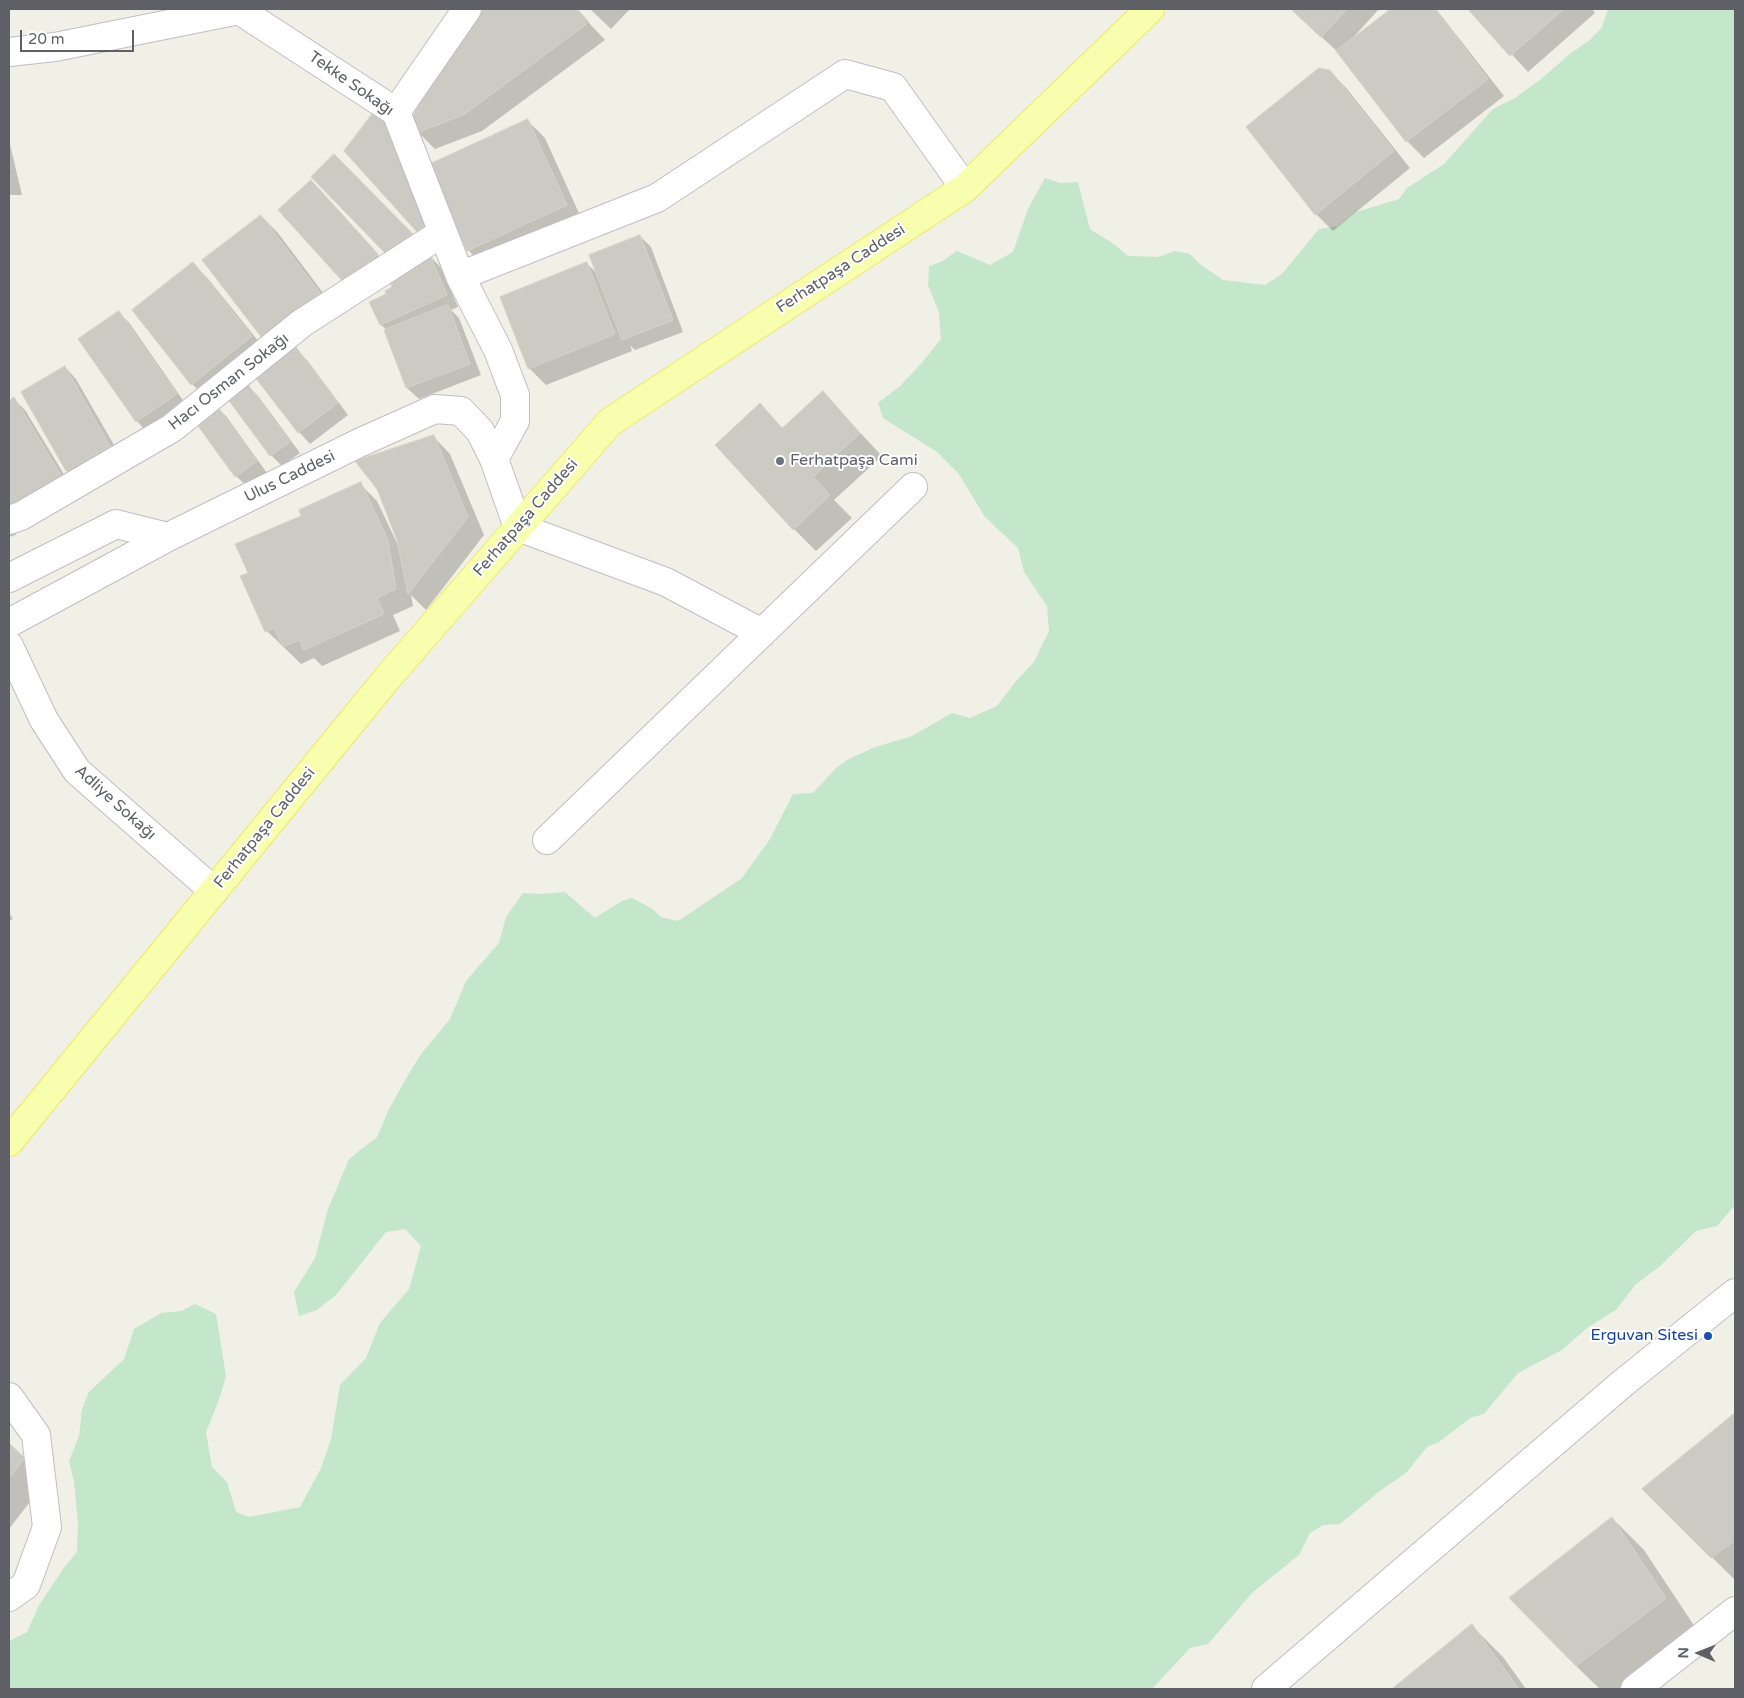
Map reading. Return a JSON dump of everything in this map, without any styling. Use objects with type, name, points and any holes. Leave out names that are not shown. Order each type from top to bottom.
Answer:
[{"type":"main road","name":"Ferhatpaşa Caddesi","points":[[9,1142],[389,676],[610,422],[965,188],[1150,9]]},
{"type":"street","name":"Tekke Sokağı","points":[[9,52],[56,47],[238,9],[396,112],[460,276],[498,350],[515,395],[514,421],[494,459]]},
{"type":"street","points":[[396,112],[467,9]]},
{"type":"street","points":[[460,276],[658,198],[845,74],[893,87],[965,188]]},
{"type":"street","name":"Hacı Osman Sokağı","points":[[9,520],[21,516],[172,428],[302,323],[442,233]]},
{"type":"street","name":"Ulus Caddesi","points":[[9,623],[168,536],[361,442],[436,409],[461,411],[480,431],[494,459],[518,527]]},
{"type":"street","points":[[547,840],[914,487]]},
{"type":"street","points":[[9,578],[116,524],[168,536]]},
{"type":"street","points":[[518,527],[666,582],[762,633]]},
{"type":"street","name":"Adliye Sokağı","points":[[9,646],[44,720],[77,771],[214,891]]},
{"type":"street","points":[[1266,1689],[1623,1383],[1735,1293]]},
{"type":"street","points":[[9,1397],[36,1435],[47,1527],[26,1585],[9,1597]]},
{"type":"street","points":[[1635,1689],[1735,1611]]},
{"type":"green space","points":[[1608,9],[1735,9],[1735,1205],[1717,1226],[1696,1231],[1658,1268],[1636,1284],[1616,1310],[1587,1328],[1562,1350],[1518,1373],[1484,1414],[1470,1418],[1439,1442],[1427,1447],[1407,1472],[1380,1491],[1340,1524],[1323,1525],[1310,1533],[1299,1555],[1253,1592],[1208,1644],[1190,1648],[1152,1689],[9,1689],[9,1641],[27,1632],[39,1605],[77,1552],[78,1523],[74,1482],[69,1461],[79,1436],[82,1409],[89,1392],[124,1359],[134,1329],[161,1313],[181,1311],[195,1304],[216,1314],[226,1376],[206,1432],[212,1467],[227,1482],[236,1512],[249,1517],[300,1507],[321,1468],[331,1439],[340,1385],[366,1358],[380,1323],[409,1289],[421,1246],[405,1229],[386,1232],[336,1295],[317,1310],[299,1316],[294,1292],[315,1258],[328,1209],[349,1159],[377,1137],[389,1109],[421,1054],[450,1019],[466,981],[499,943],[506,917],[523,893],[565,892],[595,918],[622,901],[632,898],[653,909],[661,917],[678,921],[742,878],[770,839],[793,794],[813,793],[837,767],[847,760],[875,747],[912,736],[952,713],[970,718],[997,706],[1016,681],[1034,662],[1049,631],[1047,606],[1024,572],[1018,548],[985,517],[958,473],[937,452],[883,418],[878,403],[899,387],[941,339],[939,313],[928,285],[929,266],[941,262],[957,251],[990,265],[1013,252],[1028,209],[1045,178],[1060,183],[1078,182],[1090,229],[1128,256],[1158,257],[1175,251],[1190,254],[1201,265],[1223,280],[1265,285],[1282,274],[1319,229],[1338,226],[1356,212],[1399,199],[1407,188],[1444,164],[1493,109],[1515,98],[1590,40],[1602,27]]},
{"type":"building","points":[[479,9],[577,9],[589,22],[465,114],[417,133],[412,118],[436,69]]},
{"type":"building","points":[[1291,9],[1347,9],[1321,37]]},
{"type":"building","points":[[1391,9],[1435,9],[1488,79],[1406,142],[1336,51]]},
{"type":"building","points":[[1468,9],[1564,9],[1510,56]]},
{"type":"building","points":[[1319,68],[1330,70],[1394,151],[1315,215],[1246,127]]},
{"type":"building","points":[[377,108],[393,121],[431,219],[417,232],[344,151]]},
{"type":"building","points":[[528,119],[567,205],[467,251],[428,165]]},
{"type":"building","points":[[334,154],[415,236],[402,248],[398,244],[387,255],[311,177]]},
{"type":"building","points":[[311,180],[378,254],[345,284],[278,210]]},
{"type":"building","points":[[261,215],[320,293],[262,338],[202,260]]},
{"type":"building","points":[[640,235],[673,320],[622,340],[589,255]]},
{"type":"building","points":[[430,255],[447,295],[380,325],[369,302],[386,294],[385,291],[392,287],[386,274]]},
{"type":"building","points":[[193,262],[252,336],[191,385],[132,310]]},
{"type":"building","points":[[587,262],[615,334],[528,369],[500,297]]},
{"type":"building","points":[[448,305],[470,364],[406,388],[384,330]]},
{"type":"building","points":[[119,311],[177,394],[136,422],[78,339]]},
{"type":"building","points":[[296,347],[338,403],[298,433],[255,377]]},
{"type":"building","points":[[65,366],[110,446],[66,471],[21,392]]},
{"type":"building","points":[[247,383],[290,442],[270,456],[227,398]]},
{"type":"building","name":"Ferhatpaşa Cami","points":[[823,391],[860,433],[813,477],[830,495],[793,530],[715,445],[760,403],[782,428]]},
{"type":"building","points":[[14,397],[61,475],[9,513],[9,401]]},
{"type":"building","points":[[215,403],[257,461],[235,477],[193,419]]},
{"type":"building","points":[[434,435],[468,517],[408,594],[397,540],[377,489],[355,461]]},
{"type":"building","points":[[361,482],[388,540],[396,589],[377,598],[384,614],[304,650],[299,640],[283,647],[274,628],[265,632],[240,576],[248,573],[235,544],[301,516],[299,510]]},
{"type":"building","points":[[1735,1413],[1735,1540],[1711,1558],[1642,1489]]},
{"type":"building","points":[[9,1443],[25,1458],[9,1478]]},
{"type":"building","points":[[1612,1517],[1666,1598],[1576,1666],[1509,1598]]},
{"type":"building","points":[[1472,1624],[1519,1689],[1392,1689]]},
{"type":"place","name":"Ferhatpaşa Cami","points":[[780,461]]},
{"type":"place","name":"Erguvan Sitesi","points":[[1708,1336]]}]
